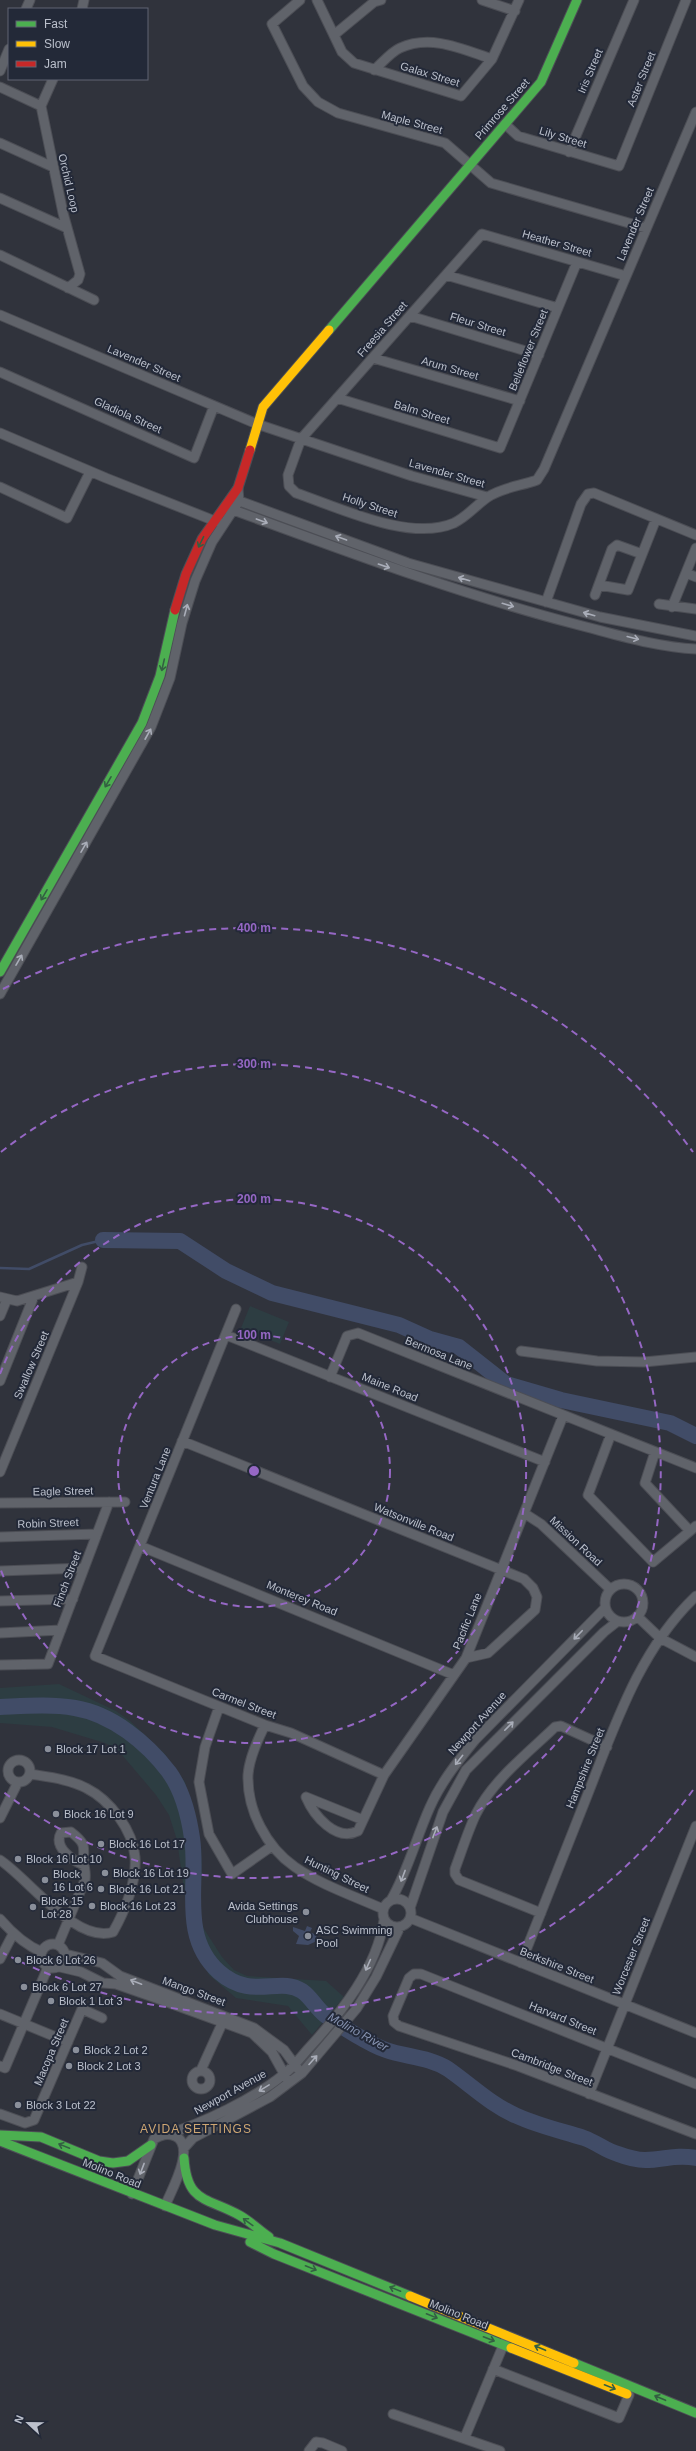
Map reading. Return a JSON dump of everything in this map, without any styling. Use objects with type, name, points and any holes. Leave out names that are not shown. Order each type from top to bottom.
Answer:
[{"type":"main road","name":"Primrose Street","points":[[0,972],[142,723],[160,676],[178,598],[202,539],[214,520],[229,509],[235,499],[263,407],[470,164],[542,82],[577,0]]},
{"type":"main road","points":[[0,2135],[41,2137],[99,2161],[113,2163],[128,2161],[151,2144]]},
{"type":"main road","name":"Molino Road","points":[[0,2141],[132,2194],[215,2225],[280,2243],[507,2334],[696,2413]]},
{"type":"main road","points":[[184,2158],[186,2180],[196,2196],[204,2202],[239,2215],[280,2243]]},
{"type":"main road","name":"Molino Road","points":[[215,2225],[274,2254],[504,2344],[696,2422]]},
{"type":"street","name":"Maple Street","points":[[300,0],[272,24],[303,86],[318,102],[338,113],[358,120],[445,144],[491,183],[646,228]]},
{"type":"street","name":"Galax Street","points":[[317,0],[342,52],[354,63],[461,96],[492,59],[519,0]]},
{"type":"street","points":[[334,35],[374,2],[381,0]]},
{"type":"street","points":[[482,0],[515,11]]},
{"type":"street","name":"Iris Street","points":[[569,152],[634,0]]},
{"type":"street","name":"Aster Street","points":[[619,166],[686,0]]},
{"type":"street","points":[[374,70],[399,48],[418,42],[438,41],[492,59]]},
{"type":"street","points":[[0,71],[8,51]]},
{"type":"street","points":[[0,87],[42,106],[52,80]]},
{"type":"street","name":"Orchid Loop","points":[[42,106],[53,167],[67,228],[80,274],[78,280],[68,288]]},
{"type":"street","name":"Lavender Street","points":[[0,315],[257,424],[412,476],[487,498],[500,490],[537,480],[541,475],[696,112]]},
{"type":"street","name":"Lily Street","points":[[505,124],[518,136],[619,166]]},
{"type":"street","points":[[0,142],[53,167]]},
{"type":"street","points":[[0,198],[67,228]]},
{"type":"street","name":"Heather Street","points":[[482,234],[626,276]]},
{"type":"street","name":"Freesia Street","points":[[301,439],[482,234]]},
{"type":"street","points":[[0,255],[94,300]]},
{"type":"street","name":"Belleflower Street","points":[[500,448],[577,262]]},
{"type":"street","points":[[446,275],[558,308]]},
{"type":"street","name":"Fleur Street","points":[[410,316],[539,355]]},
{"type":"street","name":"Arum Street","points":[[373,358],[520,401]]},
{"type":"street","name":"Gladiola Street","points":[[0,372],[194,458],[214,406]]},
{"type":"street","name":"Balm Street","points":[[337,398],[500,448]]},
{"type":"street","points":[[0,433],[90,472],[223,524]]},
{"type":"street","name":"Holly Street","points":[[301,439],[287,480],[292,490],[395,526],[417,530],[436,528],[454,523],[471,514],[487,498]]},
{"type":"street","points":[[0,488],[67,518],[90,472]]},
{"type":"street","points":[[546,602],[581,504],[588,494],[594,493],[696,535]]},
{"type":"street","points":[[235,499],[408,563],[600,617],[696,636]]},
{"type":"street","points":[[0,994],[152,727],[170,678],[182,623],[195,581],[229,509],[380,565],[457,590],[542,615],[633,638],[696,649]]},
{"type":"street","points":[[599,585],[628,590],[656,519]]},
{"type":"street","points":[[595,595],[614,547],[621,546],[642,554]]},
{"type":"street","points":[[672,607],[696,548]]},
{"type":"street","points":[[686,573],[696,577]]},
{"type":"street","points":[[659,604],[672,607],[696,609]]},
{"type":"street","name":"Swallow Street","points":[[0,1472],[78,1282],[82,1266]]},
{"type":"street","points":[[0,1316],[3,1298],[17,1301],[78,1282]]},
{"type":"street","points":[[0,1381],[34,1296]]},
{"type":"street","name":"Ventura Lane","points":[[95,1656],[236,1309]]},
{"type":"street","name":"Bermosa Lane","points":[[330,1377],[347,1336],[358,1332],[563,1416],[696,1468]]},
{"type":"street","name":"Maine Road","points":[[226,1335],[545,1462]]},
{"type":"street","points":[[521,1351],[597,1361],[644,1362],[696,1357]]},
{"type":"street","name":"Pacific Lane","points":[[363,1820],[306,1797],[311,1810],[324,1824],[340,1833],[353,1834],[358,1831],[384,1775],[466,1658],[563,1416]]},
{"type":"street","points":[[611,1434],[588,1495],[653,1562],[692,1528],[645,1483],[655,1452]]},
{"type":"street","name":"Watsonville Road","points":[[182,1441],[524,1579],[533,1588],[537,1597],[535,1610],[488,1653],[466,1658]]},
{"type":"street","name":"Finch Street","points":[[0,1665],[48,1664],[109,1502]]},
{"type":"street","name":"Eagle Street","points":[[0,1504],[126,1502]]},
{"type":"street","name":"Mission Road","points":[[524,1512],[541,1524],[610,1590]]},
{"type":"street","name":"Robin Street","points":[[0,1537],[97,1534]]},
{"type":"street","name":"Monterey Road","points":[[140,1546],[454,1675]]},
{"type":"street","points":[[0,1572],[84,1568]]},
{"type":"street","points":[[622,1584],[634,1587],[639,1592],[642,1604],[637,1616],[628,1622],[618,1621],[610,1616],[605,1608],[606,1598],[610,1590],[622,1584]]},
{"type":"street","name":"Hampshire Street","points":[[521,1963],[607,1747],[641,1668],[678,1613],[696,1596]]},
{"type":"street","points":[[0,1601],[73,1599]]},
{"type":"street","name":"Newport Avenue","points":[[391,1900],[400,1885],[430,1807],[443,1781],[475,1740],[605,1608]]},
{"type":"street","points":[[637,1616],[660,1638],[696,1657]]},
{"type":"street","points":[[410,1908],[404,1901],[391,1900],[383,1909],[384,1920],[391,1926],[400,1927],[410,1918],[410,1908],[443,1812],[466,1770],[604,1632],[618,1621]]},
{"type":"street","points":[[0,1633],[61,1630]]},
{"type":"street","name":"Carmel Street","points":[[95,1656],[265,1726],[291,1733],[384,1775]]},
{"type":"street","points":[[219,1707],[205,1747],[199,1782],[209,1834],[232,1874],[272,1846]]},
{"type":"street","name":"Hunting Street","points":[[265,1726],[248,1774],[252,1809],[272,1846],[294,1866],[307,1875],[383,1909]]},
{"type":"street","points":[[541,1913],[459,1880],[455,1874],[455,1869],[470,1830],[477,1813],[496,1785],[555,1727],[561,1726],[607,1747]]},
{"type":"street","points":[[21,1760],[27,1763],[30,1774],[24,1781],[18,1782],[12,1779],[8,1773],[9,1766],[14,1761],[21,1760]]},
{"type":"street","points":[[0,1860],[24,1878],[68,1921],[96,1933],[106,1935],[113,1932],[131,1889],[135,1856],[124,1822],[98,1796],[77,1784],[30,1774]]},
{"type":"street","points":[[1,1814],[18,1782]]},
{"type":"street","name":"Worcester Street","points":[[589,2094],[696,1826]]},
{"type":"street","points":[[58,1945],[85,1880],[87,1870],[84,1865]]},
{"type":"street","name":"Berkshire Street","points":[[410,1918],[696,2033]]},
{"type":"street","points":[[0,1919],[13,1934],[32,1948],[42,1952]]},
{"type":"street","name":"Newport Avenue","points":[[151,2144],[160,2135],[188,2128],[266,2088],[285,2074],[349,2001],[360,1983],[382,1932],[384,1920]]},
{"type":"street","name":"Newport Avenue","points":[[184,2148],[193,2138],[270,2097],[290,2084],[302,2073],[325,2048],[357,2008],[376,1977],[400,1927]]},
{"type":"street","points":[[0,1959],[13,1934]]},
{"type":"street","points":[[3,2067],[24,2024],[48,1967],[42,1962],[42,1952],[51,1944],[58,1945],[66,1954],[65,1961],[60,1967]]},
{"type":"street","name":"Mango Street","points":[[66,1954],[102,1963],[120,1976],[157,1994],[264,2034],[284,2050],[302,2073]]},
{"type":"street","name":"Mango Street","points":[[48,1967],[54,1969],[60,1967],[81,1972],[103,1983],[116,1984],[157,1994]]},
{"type":"street","name":"Cambridge Street","points":[[421,1974],[414,1974],[409,1978],[406,1984],[393,2016],[394,2022],[399,2026],[518,2066],[696,2134]]},
{"type":"street","name":"Harvard Street","points":[[421,1974],[696,2084]]},
{"type":"street","name":"Macopa Street","points":[[0,2114],[20,2122],[31,2122],[36,2117],[82,2009],[102,2018]]},
{"type":"street","points":[[0,2014],[68,2042]]},
{"type":"street","points":[[201,2070],[224,2019]]},
{"type":"street","name":"Mango Street","points":[[224,2019],[261,2040],[272,2052],[290,2084]]},
{"type":"street","points":[[165,2206],[184,2158],[184,2148],[175,2136],[167,2134]]},
{"type":"street","points":[[132,2194],[151,2144]]},
{"type":"street","points":[[465,2437],[507,2334]]},
{"type":"street","points":[[493,2369],[619,2418],[629,2395]]},
{"type":"street","points":[[392,2414],[465,2437],[500,2451]]},
{"type":"street","points":[[309,2451],[316,2442],[323,2443],[342,2451]]},
{"type":"shaded area","points":[[250,1306],[289,1322],[280,1344],[241,1328]]},
{"type":"shaded area","points":[[59,1684],[116,1711],[130,1721],[164,1753],[185,1782],[201,1847],[202,1873],[198,1912],[204,1929],[222,1957],[234,1970],[247,1976],[326,1981],[344,1997],[312,2035],[288,2006],[236,1998],[209,1975],[191,1939],[177,1840],[169,1815],[156,1795],[117,1749],[105,1743],[52,1727],[0,1723],[0,1688]]},
{"type":"water","name":"ASC Swimming Pool","points":[[307,1926],[312,1928],[310,1932],[316,1935],[317,1941],[308,1945],[296,1944],[299,1936],[293,1931],[293,1927],[305,1931]]},
{"type":"waterway","points":[[0,1268],[29,1269],[82,1245],[103,1240]]},
{"type":"waterway","points":[[103,1240],[180,1241],[226,1271],[272,1293],[399,1325],[430,1339],[459,1347],[506,1384],[561,1400],[670,1423],[696,1436]]},
{"type":"waterway","name":"Molino River","points":[[0,1707],[56,1706],[89,1711],[102,1716],[128,1731],[160,1761],[174,1779],[178,1787],[189,1821],[194,1855],[193,1908],[199,1942],[207,1958],[219,1972],[231,1981],[254,1987],[284,1986],[293,1987],[302,1991],[325,2015],[354,2034],[386,2050],[441,2065],[498,2106],[525,2120],[584,2138],[614,2153],[632,2158],[645,2160],[676,2157],[696,2158]]},
{"type":"traffic: fast","points":[[329,330],[541,82],[577,0]]},
{"type":"traffic: fast","points":[[0,972],[142,723],[160,676],[175,610]]},
{"type":"traffic: fast","points":[[0,2135],[41,2137],[99,2161],[113,2163],[128,2161],[151,2145]]},
{"type":"traffic: fast","points":[[0,2141],[215,2225],[280,2243],[410,2296]]},
{"type":"traffic: fast","points":[[184,2158],[189,2183],[200,2197],[243,2217],[269,2237]]},
{"type":"traffic: fast","points":[[250,2242],[274,2254],[511,2348]]},
{"type":"traffic: fast","points":[[574,2363],[696,2413]]},
{"type":"traffic: slow","points":[[250,450],[263,407],[329,330]]},
{"type":"traffic: slow","points":[[410,2296],[574,2363]]},
{"type":"traffic: slow","points":[[511,2348],[627,2394]]},
{"type":"traffic: jam","points":[[175,610],[186,574],[202,539],[238,488],[250,450]]},
{"type":"place","name":"Block 17 Lot 1","points":[[48,1749]]},
{"type":"place","name":"Block 16 Lot 9","points":[[56,1814]]},
{"type":"place","name":"Block 16 Lot 17","points":[[101,1844]]},
{"type":"place","name":"Block 16 Lot 10","points":[[18,1859]]},
{"type":"place","name":"Block 16 Lot 19","points":[[105,1873]]},
{"type":"place","name":"Block 16 Lot 6","points":[[45,1880]]},
{"type":"place","name":"Block 16 Lot 21","points":[[101,1889]]},
{"type":"place","name":"Block 16 Lot 23","points":[[92,1906]]},
{"type":"place","name":"Block 15 Lot 28","points":[[33,1907]]},
{"type":"place","name":"Avida Settings Clubhouse","points":[[306,1912]]},
{"type":"place","name":"ASC Swimming Pool","points":[[308,1936]]},
{"type":"place","name":"Block 6 Lot 26","points":[[18,1960]]},
{"type":"place","name":"Block 6 Lot 27","points":[[24,1987]]},
{"type":"place","name":"Block 1 Lot 3","points":[[51,2001]]},
{"type":"place","name":"Block 2 Lot 2","points":[[76,2050]]},
{"type":"place","name":"Block 2 Lot 3","points":[[69,2066]]},
{"type":"place","name":"Block 3 Lot 22","points":[[18,2105]]},
{"type":"district","name":"AVIDA SETTINGS","points":[[196,2129]]}]
